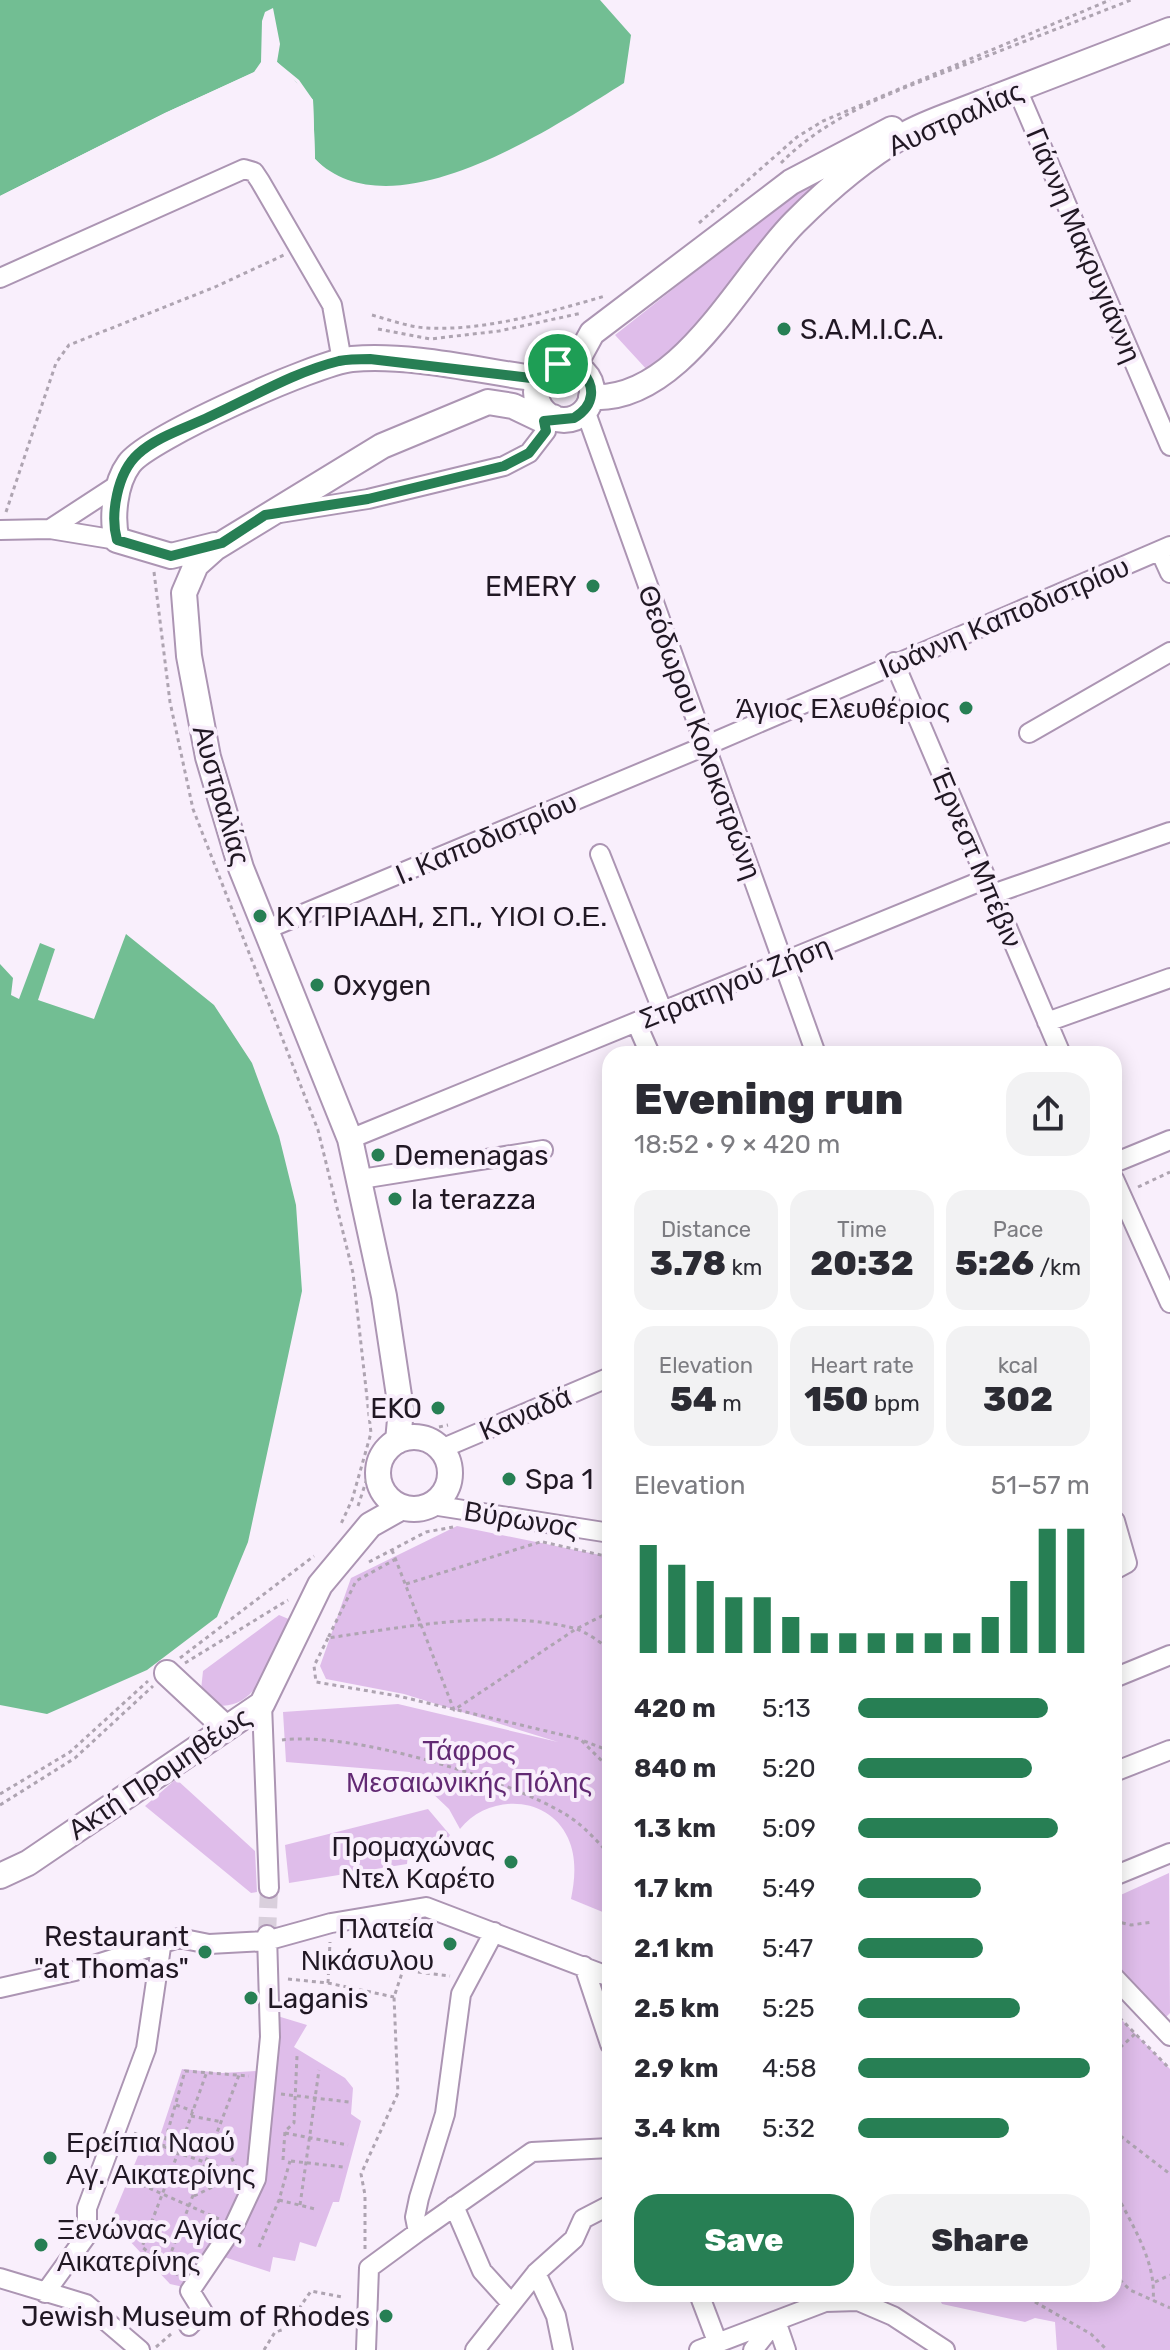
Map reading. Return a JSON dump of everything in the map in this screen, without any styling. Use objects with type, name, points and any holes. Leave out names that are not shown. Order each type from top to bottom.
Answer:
[{"type":"main road","name":"Αυστραλίας","points":[[574,366],[592,333],[810,169],[902,124],[1170,21]]},
{"type":"main road","name":"Αυστραλίας","points":[[549,419],[566,420],[588,403],[625,395],[663,374],[722,311],[778,239],[857,167],[905,135],[1170,30]]},
{"type":"main road","points":[[222,543],[161,552],[117,540],[113,521],[127,466],[149,445],[297,377],[342,361],[420,363],[539,379]]},
{"type":"main road","points":[[549,419],[539,406],[536,390],[539,379],[549,368],[574,366],[589,381],[588,403]]},
{"type":"main road","points":[[161,552],[188,581],[196,565],[222,543],[382,446],[488,402],[513,406],[549,419]]},
{"type":"main road","name":"Αυστραλίας","points":[[188,581],[184,593],[189,656],[208,757],[227,827],[350,1139],[361,1179],[384,1296],[401,1409],[410,1441]]},
{"type":"main road","points":[[410,1441],[448,1462],[449,1482],[432,1505],[393,1500],[378,1470],[388,1448],[410,1441]]},
{"type":"main road","name":"Ακτή Προμηθέως","points":[[0,1876],[28,1863],[262,1704],[320,1585],[362,1520],[393,1500]]},
{"type":"main road","points":[[165,1671],[226,1728]]},
{"type":"street","name":"Γιάννη Μακρυγιάννη","points":[[1017,89],[1170,446]]},
{"type":"street","points":[[0,278],[244,169],[254,172],[332,305],[342,361]]},
{"type":"street","name":"Θεόδωρου Κολοκοτρώνη","points":[[588,403],[705,746],[813,1046]]},
{"type":"street","points":[[265,515],[368,499],[504,466],[534,448],[546,431],[549,419]]},
{"type":"street","points":[[50,529],[122,482]]},
{"type":"street","points":[[2,523],[117,540]]},
{"type":"street","points":[[1165,548],[1170,573]]},
{"type":"street","name":"Ιωάννη Καποδιστρίου","points":[[705,746],[894,662],[1165,548]]},
{"type":"street","points":[[1029,733],[1170,652]]},
{"type":"street","name":"Έρνεστ Μπέβιν","points":[[894,662],[1058,1046]]},
{"type":"street","name":"Ι. Καποδιστρίου","points":[[267,929],[705,746]]},
{"type":"street","name":"Στρατηγού Ζήση","points":[[350,1139],[782,963],[990,887],[1170,832]]},
{"type":"street","points":[[600,854],[663,1012]]},
{"type":"street","points":[[1047,1022],[1170,978]]},
{"type":"street","points":[[636,1022],[646,1046]]},
{"type":"street","points":[[1122,1160],[1170,1140]]},
{"type":"street","points":[[361,1179],[543,1150]]},
{"type":"street","points":[[1122,1197],[1170,1303]]},
{"type":"street","name":"Καναδά","points":[[410,1441],[602,1380]]},
{"type":"street","name":"Βύρωνος","points":[[432,1505],[602,1532]]},
{"type":"street","points":[[1122,1546],[1127,1563],[1122,1566]]},
{"type":"street","points":[[1122,1675],[1170,1655]]},
{"type":"street","points":[[262,1704],[269,1888]]},
{"type":"street","points":[[1122,1769],[1170,1750]]},
{"type":"street","points":[[1122,1873],[1170,1853]]},
{"type":"street","points":[[0,1988],[161,1947],[179,1938],[209,1944],[267,1938],[331,1923],[426,1907],[602,1974]]},
{"type":"street","points":[[418,2232],[415,2217],[445,2114],[461,1994],[494,1932]]},
{"type":"street","points":[[181,2329],[203,2312],[190,2291],[234,2226],[248,2176],[260,2157],[266,2085],[267,1938]]},
{"type":"street","points":[[45,2293],[87,2235],[87,2208],[146,2049],[161,1947]]},
{"type":"street","points":[[584,1966],[602,2020]]},
{"type":"street","points":[[1122,1985],[1170,2036]]},
{"type":"street","points":[[366,2350],[369,2268],[532,2152],[602,2148]]},
{"type":"street","points":[[454,2206],[482,2271],[510,2302]]},
{"type":"street","points":[[475,2350],[510,2302],[536,2273],[574,2239],[583,2219],[602,2209]]},
{"type":"street","points":[[536,2273],[556,2316],[563,2350]]},
{"type":"street","points":[[0,2278],[86,2304],[131,2348]]},
{"type":"street","points":[[702,2302],[718,2344]]},
{"type":"street","points":[[699,2350],[776,2321],[814,2302]]},
{"type":"street","points":[[860,2302],[893,2316],[942,2347]]},
{"type":"street","points":[[753,2350],[776,2321]]},
{"type":"street","points":[[776,2321],[786,2350]]},
{"type":"path","points":[[693,229],[797,137],[823,121],[1110,0]]},
{"type":"path","points":[[774,170],[808,138],[839,118],[914,84],[1131,0]]},
{"type":"path","points":[[2,523],[56,363],[69,345],[215,287],[298,248]]},
{"type":"path","points":[[372,315],[426,328],[476,325],[563,308],[608,295]]},
{"type":"path","points":[[378,329],[430,339],[499,331],[594,310]]},
{"type":"path","points":[[161,552],[170,702],[193,809],[318,1130],[353,1273],[371,1433],[352,1500],[335,1535]]},
{"type":"path","points":[[1138,1187],[1170,1172]]},
{"type":"path","points":[[362,1520],[410,1441]]},
{"type":"path","points":[[361,1565],[426,1532],[457,1526]]},
{"type":"path","points":[[526,1539],[602,1555]]},
{"type":"path","points":[[406,1584],[540,1542]]},
{"type":"path","points":[[392,1550],[454,1710]]},
{"type":"path","points":[[0,1794],[70,1752],[165,1671],[320,1552]]},
{"type":"path","points":[[396,1559],[356,1581],[314,1666],[316,1682],[454,1710],[580,1739],[602,1748]]},
{"type":"path","points":[[0,1805],[75,1758],[165,1671],[288,1600]]},
{"type":"path","points":[[454,1710],[576,1629],[602,1616]]},
{"type":"path","points":[[328,1638],[423,1625],[533,1621],[576,1629],[602,1644]]},
{"type":"path","points":[[264,1747],[285,1739],[333,1742],[412,1756],[523,1793],[567,1815],[602,1848]]},
{"type":"path","points":[[580,1739],[602,1761]]},
{"type":"path","points":[[1122,1923],[1153,1922]]},
{"type":"path","points":[[328,1983],[331,1923]]},
{"type":"path","points":[[369,2268],[363,2238],[365,2195],[361,2174],[398,2093],[394,1997],[403,1970],[467,1981]]},
{"type":"path","points":[[268,1977],[328,1983],[394,1997]]},
{"type":"path","points":[[1122,2020],[1170,2069]]},
{"type":"path","points":[[1122,2045],[1135,2033]]},
{"type":"path","points":[[283,2160],[285,2133],[294,2123],[297,2056]]},
{"type":"path","points":[[300,2205],[319,2070]]},
{"type":"path","points":[[163,2148],[185,2071],[239,2075],[295,2094],[349,2102]]},
{"type":"path","points":[[194,2287],[142,2247],[207,2072]]},
{"type":"path","points":[[166,2266],[239,2075]]},
{"type":"path","points":[[176,2105],[222,2122]]},
{"type":"path","points":[[116,2124],[163,2148],[248,2176]]},
{"type":"path","points":[[219,2129],[248,2176]]},
{"type":"path","points":[[285,2133],[348,2145]]},
{"type":"path","points":[[1122,2137],[1170,2174]]},
{"type":"path","points":[[260,2157],[343,2167]]},
{"type":"path","points":[[259,2247],[279,2200],[290,2161]]},
{"type":"path","points":[[169,2176],[198,2186]]},
{"type":"path","points":[[194,2196],[248,2176]]},
{"type":"path","points":[[142,2185],[234,2226]]},
{"type":"path","points":[[279,2200],[315,2209]]},
{"type":"path","points":[[1122,2207],[1155,2282],[1153,2301]]},
{"type":"path","points":[[1155,2282],[1170,2275]]},
{"type":"path","points":[[1122,2282],[1130,2290],[1170,2308]]},
{"type":"path","points":[[264,2350],[275,2332],[285,2329],[311,2291],[342,2297]]},
{"type":"path","points":[[1035,2302],[1091,2334],[1107,2350]]},
{"type":"path","points":[[153,2350],[181,2329]]},
{"type":"green space","points":[[833,169],[666,357],[649,372],[615,335],[792,195]]},
{"type":"green space","name":"Τάφρος Μεσαιωνικής Πόλης","points":[[457,1526],[602,1555],[602,1912],[571,1899],[573,1853],[559,1824],[547,1813],[517,1804],[501,1805],[486,1809],[460,1829],[449,1809],[410,1772],[286,1762],[283,1712],[398,1704],[558,1742],[404,1694],[326,1679],[320,1666],[351,1578]]},
{"type":"green space","points":[[279,1615],[291,1620],[264,1676],[243,1699],[231,1705],[216,1705],[201,1690],[203,1671]]},
{"type":"green space","points":[[176,1779],[255,1851],[257,1892],[251,1893],[145,1806]]},
{"type":"green space","points":[[428,1809],[450,1835],[435,1859],[424,1851],[418,1859],[408,1854],[407,1864],[289,1883],[285,1845]]},
{"type":"green space","points":[[1169,1873],[1170,2013],[1165,2018],[1122,1973],[1122,1894]]},
{"type":"green space","points":[[261,2011],[307,2025],[294,2047],[345,2078],[353,2088],[351,2114],[361,2121],[339,2202],[333,2202],[316,2247],[300,2242],[295,2261],[273,2257],[270,2272],[218,2255],[197,2290],[170,2284],[111,2221],[145,2139],[157,2145],[182,2069],[222,2073],[257,2071]]},
{"type":"green space","points":[[1122,2020],[1170,2069],[1170,2350],[1057,2350],[1055,2322],[1035,2318],[1025,2322],[942,2304],[1122,2302]]},
{"type":"shaded area","points":[[0,0],[600,0],[631,35],[624,83],[515,147],[471,167],[428,181],[386,186],[347,180],[315,159],[313,100],[277,62],[165,113],[0,196]]},
{"type":"shaded area","points":[[126,934],[214,1005],[252,1063],[279,1136],[296,1205],[302,1291],[248,1542],[217,1617],[147,1670],[47,1714],[0,1705],[0,964],[13,978],[11,995],[19,999],[40,943],[55,949],[38,1000],[94,1019]]},
{"type":"pier","points":[[273,8],[280,44],[277,62],[299,80],[313,100],[315,159],[330,174],[329,178],[311,160],[309,102],[296,82],[277,67],[166,116],[0,200],[0,196],[254,72],[261,62],[262,21],[265,12]]},
{"type":"tunnel","points":[[267,1935],[269,1888]]},
{"type":"place","name":"S.A.M.I.C.A.","points":[[784,329]]},
{"type":"place","name":"EMERY","points":[[593,586]]},
{"type":"place","name":"Άγιος Ελευθέριος","points":[[966,708]]},
{"type":"place","name":"ΚΥΠΡΙΑΔΗ, ΣΠ., ΥΙΟΙ Ο.Ε.","points":[[260,916]]},
{"type":"place","name":"Oxygen","points":[[317,985]]},
{"type":"place","name":"Demenagas","points":[[378,1155]]},
{"type":"place","name":"la terazza","points":[[395,1199]]},
{"type":"place","name":"EKO","points":[[438,1408]]},
{"type":"place","name":"Spa 1","points":[[509,1479]]},
{"type":"place","name":"Προμαχώνας Ντελ Καρέτο","points":[[511,1862]]},
{"type":"place","name":"Πλατεία Νικάσυλου","points":[[450,1944]]},
{"type":"place","name":"Restaurant \"at Thomas\"","points":[[205,1952]]},
{"type":"place","name":"Laganis","points":[[251,1998]]},
{"type":"place","name":"Ερείπια Ναού Αγ. Αικατερίνης","points":[[50,2158]]},
{"type":"place","name":"Ξενώνας Αγίας Αικατερίνης","points":[[41,2245]]},
{"type":"place","name":"Jewish Museum of Rhodes","points":[[386,2316]]},
{"type":"route","points":[[370,359],[443,365],[539,379],[549,368],[558,364],[577,367],[584,373],[592,390],[587,408],[574,418],[553,417],[544,421],[546,431],[534,448],[510,464],[368,499],[265,515],[222,543],[171,556],[117,540],[113,521],[118,495],[127,466],[138,453],[149,445],[313,370],[342,361],[370,359]]}]
